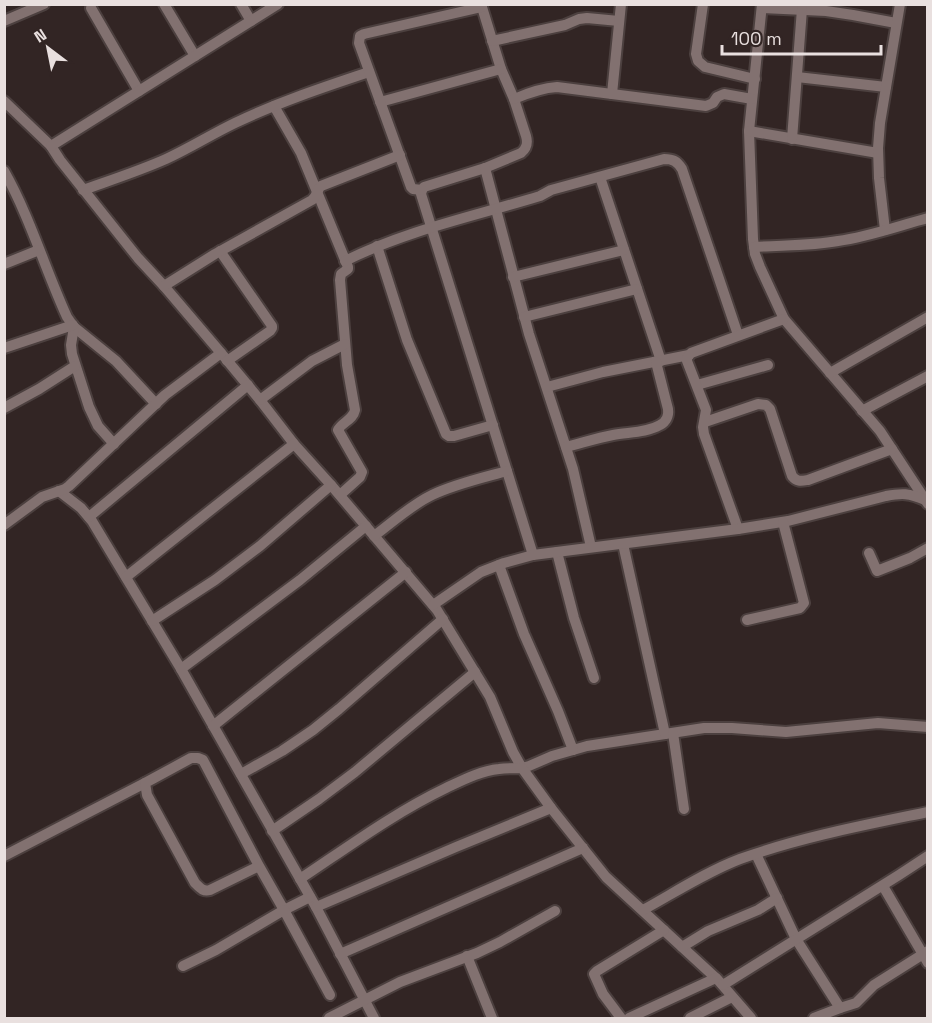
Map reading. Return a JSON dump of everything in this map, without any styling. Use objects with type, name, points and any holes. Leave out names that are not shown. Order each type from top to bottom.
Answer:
[{"type":"street","points":[[4,21],[44,4]]},
{"type":"street","points":[[164,4],[195,56]]},
{"type":"street","points":[[241,4],[251,21]]},
{"type":"street","points":[[51,146],[278,4]]},
{"type":"street","points":[[612,94],[621,4]]},
{"type":"street","points":[[703,4],[696,54],[698,61],[705,67],[754,79]]},
{"type":"street","points":[[885,230],[878,153],[880,123],[900,4]]},
{"type":"street","points":[[481,6],[501,69],[528,141],[526,148],[521,153],[485,168],[424,187],[422,190],[413,189],[369,72],[359,43],[360,36],[481,6]]},
{"type":"street","points":[[896,23],[853,15],[762,6],[749,132],[754,246],[760,267],[784,319],[880,430],[927,502]]},
{"type":"street","points":[[91,8],[139,91]]},
{"type":"street","points":[[792,139],[802,9]]},
{"type":"street","points":[[492,41],[565,25],[579,19],[619,21]]},
{"type":"street","points":[[380,102],[501,69]]},
{"type":"street","points":[[83,190],[166,159],[234,123],[274,106],[369,72]]},
{"type":"street","points":[[797,77],[886,87]]},
{"type":"street","points":[[514,99],[534,90],[568,88],[706,106],[724,94],[752,99]]},
{"type":"street","points":[[4,101],[51,146],[138,258],[433,605],[490,697],[522,768],[606,877],[719,982],[751,1018]]},
{"type":"street","points":[[274,106],[301,153],[348,269],[341,274],[340,280],[347,365],[355,410],[351,418],[338,430],[362,472],[360,477],[339,495]]},
{"type":"street","points":[[749,132],[878,153]]},
{"type":"street","points":[[164,286],[220,251],[312,200],[321,186],[400,155]]},
{"type":"street","points":[[345,261],[377,246],[432,227],[495,210],[540,196],[551,190],[671,159],[678,162],[682,169],[738,335]]},
{"type":"street","points":[[485,168],[524,317],[573,469],[591,548]]},
{"type":"street","points":[[4,171],[14,187],[67,317],[74,326],[116,361],[156,404]]},
{"type":"street","points":[[566,447],[611,435],[652,428],[665,422],[669,415],[659,361],[638,289],[600,177]]},
{"type":"street","points":[[422,190],[533,555]]},
{"type":"street","points":[[754,246],[838,241],[927,219]]},
{"type":"street","points":[[377,246],[407,340],[446,434],[454,436],[493,425]]},
{"type":"street","points":[[4,264],[39,250]]},
{"type":"street","points":[[513,277],[624,250]]},
{"type":"street","points":[[6,521],[42,496],[69,486],[165,395],[270,331],[272,328],[269,321],[220,251]]},
{"type":"street","points":[[524,317],[638,289]]},
{"type":"street","points":[[830,373],[927,317]]},
{"type":"street","points":[[547,387],[603,372],[689,355],[784,319]]},
{"type":"street","points":[[4,348],[74,326]]},
{"type":"street","points":[[74,326],[71,345],[75,366],[93,417],[114,444]]},
{"type":"street","points":[[260,400],[312,361],[345,344]]},
{"type":"street","points":[[689,355],[687,361],[706,410],[704,434],[738,529]]},
{"type":"street","points":[[697,386],[768,365]]},
{"type":"street","points":[[4,408],[75,366]]},
{"type":"street","points":[[862,411],[927,376]]},
{"type":"street","points":[[89,517],[248,385]]},
{"type":"street","points":[[705,422],[758,404],[766,405],[770,409],[792,476],[795,480],[800,481],[892,449]]},
{"type":"street","points":[[126,577],[294,444]]},
{"type":"street","points":[[374,536],[415,504],[432,495],[507,471]]},
{"type":"street","points":[[152,621],[215,580],[260,546],[331,485]]},
{"type":"street","points":[[59,491],[89,517],[182,669],[316,907],[374,1018]]},
{"type":"street","points":[[433,605],[481,572],[533,555],[783,522],[886,496],[913,495],[927,502]]},
{"type":"street","points":[[747,620],[800,608],[804,603],[783,522]]},
{"type":"street","points":[[182,669],[300,580],[366,526]]},
{"type":"street","points":[[623,544],[669,733],[684,809]]},
{"type":"street","points":[[868,553],[877,570],[910,558],[927,548]]},
{"type":"street","points":[[557,552],[574,618],[594,678]]},
{"type":"street","points":[[499,565],[524,634],[573,750]]},
{"type":"street","points":[[213,726],[406,573]]},
{"type":"street","points":[[241,774],[313,730],[443,619]]},
{"type":"street","points":[[272,831],[355,772],[475,672]]},
{"type":"street","points":[[300,879],[386,821],[465,779],[498,769],[522,768],[573,750],[607,742],[704,728],[786,732],[878,723],[927,727]]},
{"type":"street","points":[[4,856],[191,758],[203,760],[330,995]]},
{"type":"street","points":[[145,783],[147,795],[195,883],[202,890],[210,890],[259,866]]},
{"type":"street","points":[[316,907],[551,808]]},
{"type":"street","points":[[643,910],[738,860],[794,842],[927,812]]},
{"type":"street","points":[[340,954],[583,848]]},
{"type":"street","points":[[756,854],[796,939],[840,1008]]},
{"type":"street","points":[[629,1018],[719,982],[796,939],[927,856]]},
{"type":"street","points":[[814,1018],[856,1004],[874,985],[926,956],[883,886]]},
{"type":"street","points":[[183,966],[310,897]]},
{"type":"street","points":[[682,947],[708,931],[758,910],[777,898]]},
{"type":"street","points":[[329,1018],[400,982],[500,942],[555,911]]},
{"type":"street","points":[[621,1018],[603,994],[594,975],[664,930]]},
{"type":"street","points":[[467,956],[492,1018]]},
{"type":"street","points":[[690,1018],[732,997]]}]
